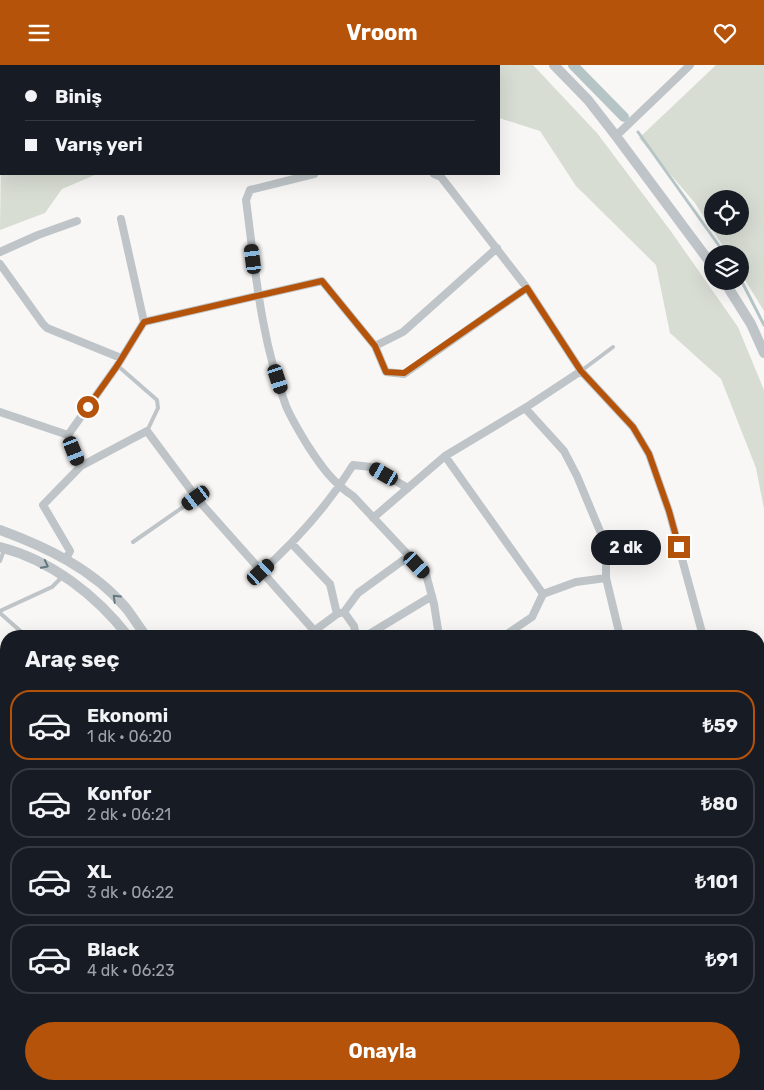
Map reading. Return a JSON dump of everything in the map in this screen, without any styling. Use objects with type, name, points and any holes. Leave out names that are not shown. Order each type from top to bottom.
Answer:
[{"type":"street","points":[[554,65],[588,100],[704,254]]},
{"type":"street","points":[[616,136],[690,65]]},
{"type":"street","points":[[310,175],[250,189],[246,201],[258,297],[274,366],[287,407],[321,466],[339,487],[353,496],[426,573],[438,630]]},
{"type":"street","points":[[436,175],[441,177],[497,248],[527,288],[581,371],[633,427],[649,454],[669,511],[701,630]]},
{"type":"street","points":[[68,435],[119,362],[144,322],[122,219]]},
{"type":"street","points":[[0,252],[38,235],[77,221]]},
{"type":"street","points":[[375,346],[404,332],[497,248]]},
{"type":"street","points":[[0,264],[43,324],[119,362]]},
{"type":"street","points":[[144,322],[322,281],[375,346],[386,372],[404,373],[527,288]]},
{"type":"street","points":[[730,290],[751,323],[764,353]]},
{"type":"street","points":[[373,518],[445,457],[581,371]]},
{"type":"street","points":[[524,408],[556,441],[574,469],[602,536],[606,556],[606,578],[619,630]]},
{"type":"street","points":[[0,412],[68,435]]},
{"type":"street","points":[[66,559],[70,551],[43,505],[80,466],[147,431],[196,498],[312,630]]},
{"type":"street","points":[[68,435],[80,466]]},
{"type":"street","points":[[445,457],[543,594]]},
{"type":"street","points":[[261,572],[292,544],[339,487],[353,465],[371,467],[408,488]]},
{"type":"street","points":[[0,530],[55,552],[66,559],[106,589],[125,607],[142,630]]},
{"type":"street","points":[[292,544],[330,584],[340,613],[354,626],[355,630]]},
{"type":"street","points":[[2,547],[42,563],[64,575],[93,599],[122,630]]},
{"type":"street","points":[[321,630],[340,613],[358,593],[409,556]]},
{"type":"street","points":[[513,630],[532,617],[543,594],[576,582],[606,578]]},
{"type":"street","points":[[376,630],[432,596]]},
{"type":"lane","points":[[581,371],[613,347]]},
{"type":"lane","points":[[119,362],[157,400],[158,408],[147,431]]},
{"type":"lane","points":[[133,542],[196,498]]},
{"type":"lane","points":[[0,561],[2,547]]},
{"type":"lane","points":[[20,630],[0,612],[52,587],[64,575]]},
{"type":"shaded area","points":[[500,65],[533,65],[597,133],[704,278],[704,290],[712,290],[738,327],[764,390],[764,509],[756,468],[721,379],[670,333],[656,265],[576,186],[540,131],[500,118]]},
{"type":"shaded area","points":[[716,65],[764,65],[764,311],[749,287],[749,245],[722,245],[716,235],[749,235],[749,190],[704,190],[704,217],[695,203],[639,138]]},
{"type":"shaded area","points":[[1,175],[95,175],[62,189],[45,213],[0,230]]},
{"type":"waterway","points":[[573,65],[624,117]]},
{"type":"waterway","points":[[638,132],[719,245]]},
{"type":"waterway","points":[[746,290],[764,325]]},
{"type":"route","points":[[88,407],[117,366],[144,322],[322,281],[375,346],[386,372],[404,373],[527,288],[581,371],[633,427],[649,454],[669,511],[679,547]]}]
